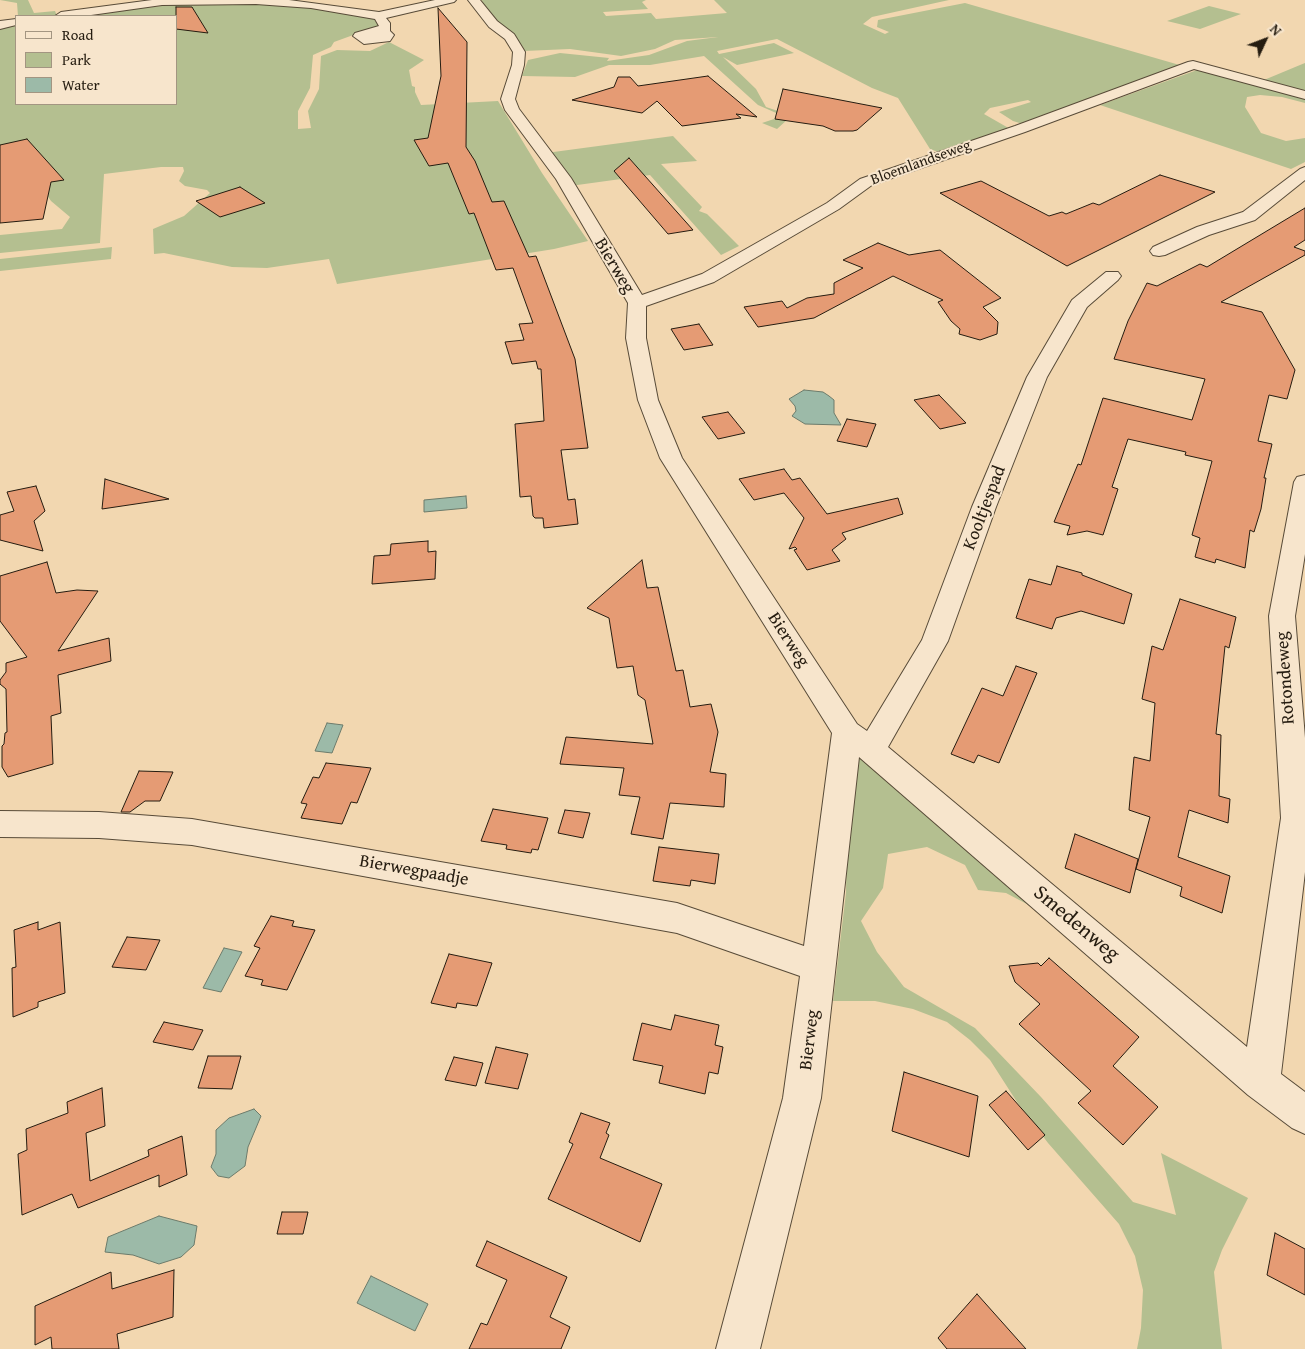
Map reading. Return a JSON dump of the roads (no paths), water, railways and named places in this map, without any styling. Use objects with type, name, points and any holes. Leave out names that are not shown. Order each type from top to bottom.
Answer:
[{"type":"street","points":[[68,15],[162,2],[206,0],[287,3],[379,16],[450,0]]},
{"type":"street","name":"Bierweg","points":[[474,0],[478,8],[493,24],[510,37],[519,52],[518,65],[508,99],[512,110],[563,178],[637,304],[636,338],[648,400],[671,458],[859,741],[819,967],[802,1098],[738,1349]]},
{"type":"street","points":[[379,16],[385,28]]},
{"type":"street","points":[[0,25],[15,22]]},
{"type":"street","name":"Bloemlandseweg","points":[[637,304],[708,278],[833,206],[866,182],[1020,129],[1193,65],[1305,95]]},
{"type":"street","points":[[1159,251],[1203,231],[1249,216],[1305,172]]},
{"type":"street","name":"Kooltjespad","points":[[859,741],[935,641],[984,507],[1037,377],[1079,304],[1112,276]]},
{"type":"street","name":"Rotondeweg","points":[[1261,1082],[1296,818],[1282,616],[1305,482]]},
{"type":"street","name":"Smedenweg","points":[[859,741],[1261,1082],[1305,1115]]},
{"type":"street","name":"Bierwegpaadje","points":[[0,824],[99,825],[192,832],[676,918],[819,967]]},
{"type":"water","points":[[804,390],[823,392],[834,400],[834,413],[841,425],[805,424],[792,416],[796,411],[795,406],[789,399]]},
{"type":"water","points":[[466,496],[467,508],[424,512],[424,500]]},
{"type":"water","points":[[327,723],[343,725],[332,753],[315,751]]},
{"type":"water","points":[[224,948],[242,952],[221,992],[203,988]]},
{"type":"water","points":[[254,1109],[261,1116],[248,1147],[245,1166],[229,1178],[218,1176],[211,1167],[216,1154],[216,1130],[229,1118]]},
{"type":"water","points":[[159,1216],[197,1226],[194,1245],[181,1257],[159,1264],[133,1255],[105,1252],[108,1237]]},
{"type":"water","points":[[371,1276],[428,1304],[415,1331],[357,1303]]}]
